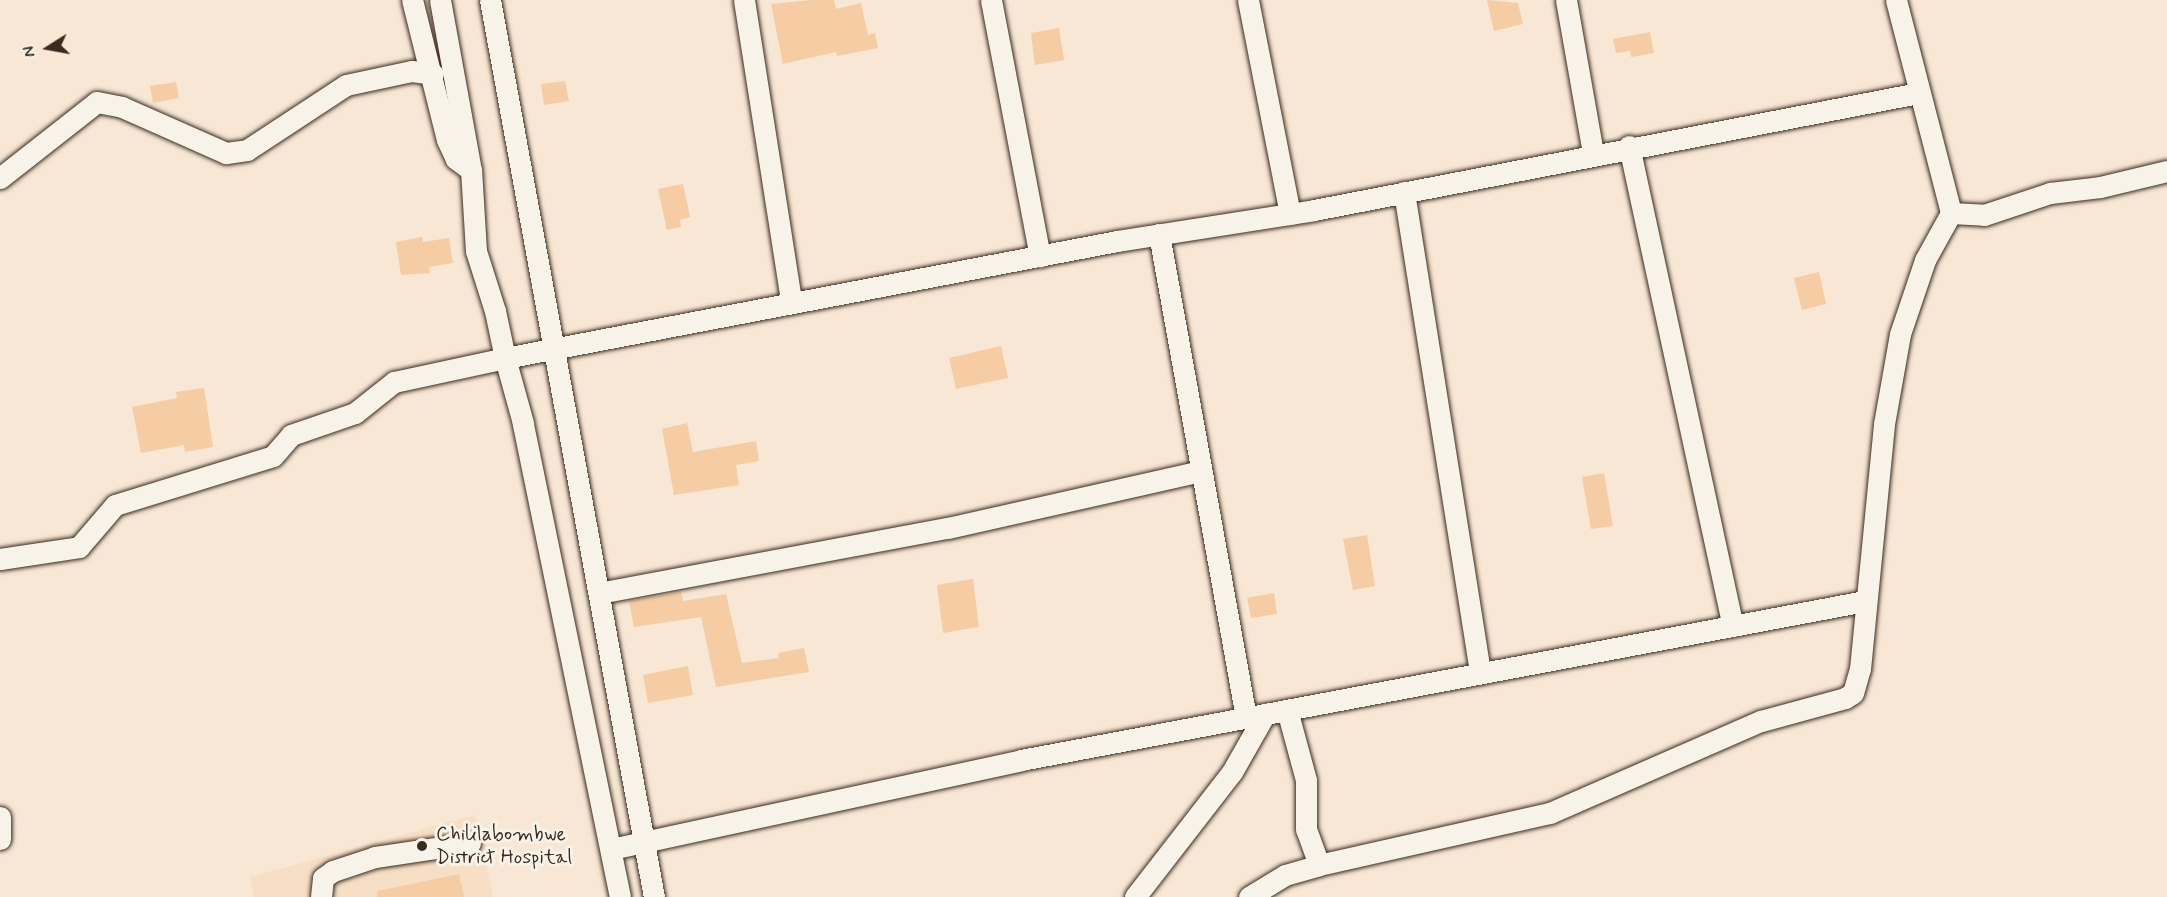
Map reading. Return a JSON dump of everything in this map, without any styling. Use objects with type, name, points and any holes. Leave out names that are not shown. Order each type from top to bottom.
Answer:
[{"type":"street","points":[[412,0],[433,74],[447,140],[456,159],[471,170]]},
{"type":"street","points":[[440,0],[471,170],[476,251],[495,311],[523,423],[620,897]]},
{"type":"street","points":[[490,0],[654,897]]},
{"type":"street","points":[[744,0],[791,302]]},
{"type":"street","points":[[991,0],[1040,256]]},
{"type":"street","points":[[1248,0],[1290,214]]},
{"type":"street","points":[[1566,0],[1593,153]]},
{"type":"street","points":[[1249,897],[1285,875],[1319,865],[1550,813],[1761,721],[1845,698],[1852,693],[1860,669],[1884,424],[1900,334],[1925,260],[1951,213],[1918,93],[1896,0]]},
{"type":"street","points":[[0,178],[97,102],[122,106],[226,153],[247,150],[346,85],[412,71],[433,74]]},
{"type":"street","points":[[0,559],[79,548],[115,504],[273,456],[291,435],[355,413],[394,382],[791,302],[1159,234],[1290,214],[1629,146],[1918,93]]},
{"type":"street","points":[[1629,146],[1733,626]]},
{"type":"street","points":[[1951,213],[1984,215],[2050,193],[2100,187],[2167,171]]},
{"type":"street","points":[[1404,192],[1480,673]]},
{"type":"street","points":[[1135,897],[1232,772],[1255,716],[1201,471],[1159,234]]},
{"type":"street","points":[[599,593],[948,528],[1201,471]]},
{"type":"street","points":[[611,849],[1010,763],[1865,601]]},
{"type":"street","points":[[1287,710],[1306,780],[1305,829],[1319,865]]},
{"type":"street","points":[[0,817],[0,839]]},
{"type":"street","points":[[321,897],[323,878],[333,871],[375,857],[470,843]]},
{"type":"shaded area","name":"Chililabombwe District Hospital","points":[[475,815],[493,897],[254,897],[250,877]]},
{"type":"building","points":[[834,0],[836,9],[861,3],[868,35],[875,33],[878,48],[837,56],[836,52],[783,64],[771,4]]},
{"type":"building","points":[[1487,0],[1518,3],[1523,24],[1494,31]]},
{"type":"building","points":[[1059,28],[1064,60],[1035,65],[1031,33]]},
{"type":"building","points":[[1650,32],[1654,53],[1631,57],[1630,51],[1616,53],[1613,39]]},
{"type":"building","points":[[565,81],[569,101],[544,105],[541,84]]},
{"type":"building","points":[[176,82],[179,98],[153,103],[150,86]]},
{"type":"building","points":[[683,184],[690,217],[680,220],[681,227],[667,230],[658,189]]},
{"type":"building","points":[[422,237],[423,242],[449,238],[453,263],[429,267],[430,273],[401,275],[396,242]]},
{"type":"building","points":[[1819,272],[1826,304],[1802,310],[1794,278]]},
{"type":"building","points":[[1001,346],[1008,378],[956,389],[949,358]]},
{"type":"building","points":[[204,388],[213,447],[185,452],[184,445],[141,453],[132,407],[177,398],[176,392]]},
{"type":"building","points":[[687,423],[693,452],[756,441],[759,461],[736,465],[739,485],[674,495],[662,429]]},
{"type":"building","points":[[1604,473],[1613,526],[1591,529],[1582,477]]},
{"type":"building","points":[[1367,535],[1375,586],[1353,590],[1343,539]]},
{"type":"building","points":[[973,579],[979,627],[943,633],[937,585]]},
{"type":"building","points":[[681,592],[683,601],[726,594],[742,663],[779,658],[778,653],[804,648],[809,672],[716,687],[701,617],[634,627],[629,601]]},
{"type":"building","points":[[1274,593],[1277,614],[1251,618],[1247,598]]},
{"type":"building","points":[[688,666],[693,695],[648,703],[643,675]]},
{"type":"building","points":[[459,874],[464,897],[377,897],[377,891]]},
{"type":"place","name":"Chililabombwe District Hospital","points":[[422,846]]}]
